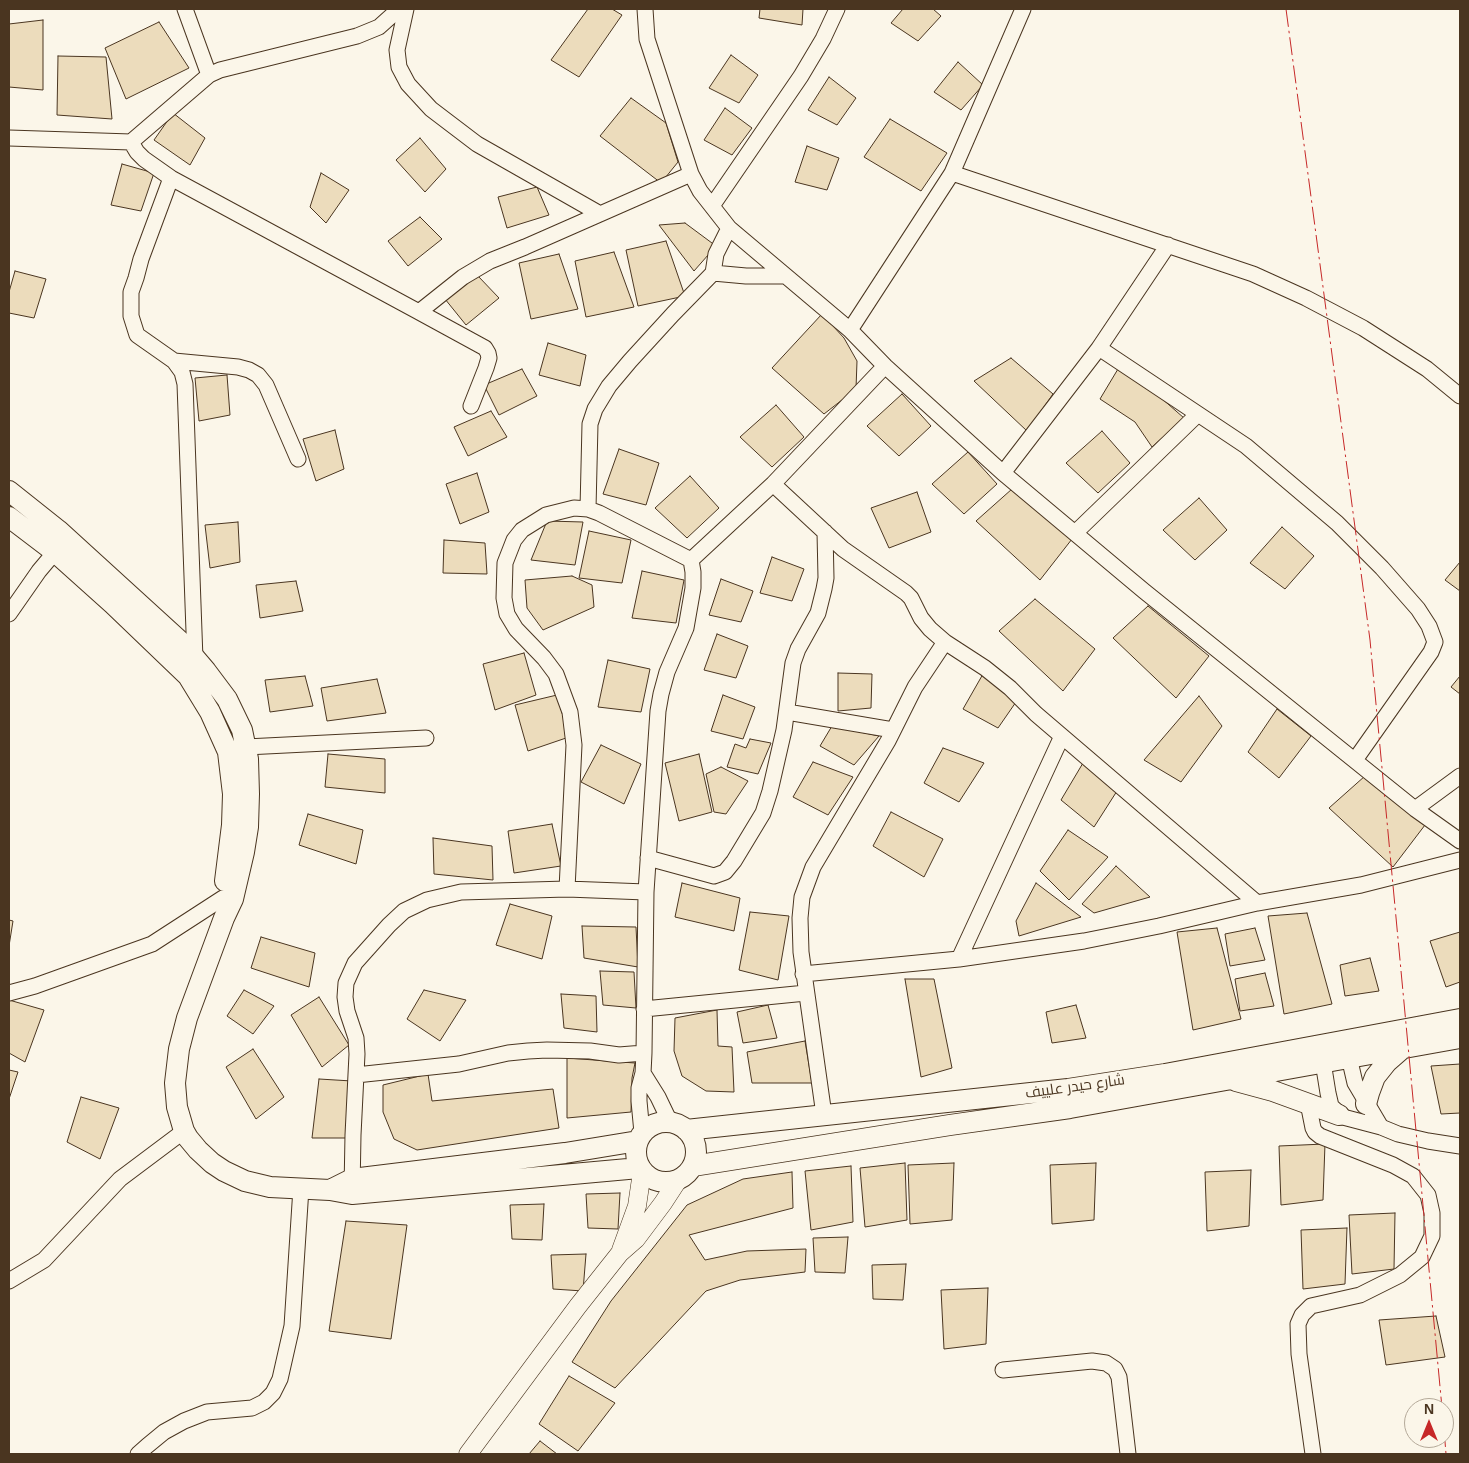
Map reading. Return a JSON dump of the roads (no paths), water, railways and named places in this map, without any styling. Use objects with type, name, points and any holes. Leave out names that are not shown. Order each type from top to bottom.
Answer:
[{"type":"main road","points":[[9,491],[58,530],[183,644],[227,699],[242,730],[248,759],[250,794],[248,827],[227,905],[187,1018],[179,1049],[175,1083],[177,1107],[184,1131],[198,1150],[224,1171],[245,1181],[270,1187],[330,1190],[565,1153],[640,1137]]},
{"type":"main road","points":[[9,518],[55,552],[113,604],[188,676],[210,712],[228,752],[233,794],[227,905]]},
{"type":"main road","name":"شارع حيدر علييف","points":[[678,1126],[824,1115],[1068,1089],[1165,1074],[1460,1019]]},
{"type":"main road","name":"شارع حيدر علييف","points":[[693,1166],[940,1126],[1070,1108],[1460,1038]]},
{"type":"main road","points":[[1366,1104],[1375,1077],[1387,1062],[1403,1048]]},
{"type":"main road","points":[[1231,1079],[1273,1091],[1339,1114]]},
{"type":"main road","points":[[664,1122],[678,1126],[692,1136],[695,1143],[696,1159],[693,1166],[689,1172],[678,1180],[669,1183],[650,1179],[641,1170],[635,1153],[640,1137],[652,1125],[664,1122]]},
{"type":"main road","points":[[352,1186],[641,1170]]},
{"type":"street","points":[[185,9],[209,75]]},
{"type":"street","points":[[9,138],[131,142],[209,75],[220,70],[357,36],[379,27],[399,9]]},
{"type":"street","points":[[406,9],[397,50],[399,67],[408,84],[431,109],[477,144],[600,214]]},
{"type":"street","points":[[646,9],[647,39],[691,174],[700,191],[729,228],[850,330],[885,366],[1003,473],[1074,533],[1415,809],[1460,841]]},
{"type":"street","points":[[712,206],[801,76],[838,9]]},
{"type":"street","points":[[850,330],[952,173],[1023,9]]},
{"type":"street","points":[[131,142],[136,152],[170,178],[485,348],[489,358],[470,406]]},
{"type":"street","points":[[952,173],[1253,274],[1306,298],[1363,328],[1427,369],[1460,396]]},
{"type":"street","points":[[420,312],[463,277],[490,261],[691,174]]},
{"type":"street","points":[[170,178],[131,292],[131,316],[136,335],[174,361],[182,372],[185,384],[195,659]]},
{"type":"street","points":[[588,509],[590,424],[595,409],[609,386],[630,361],[713,273],[716,254],[729,228]]},
{"type":"street","points":[[1003,473],[1099,348],[1168,245]]},
{"type":"street","points":[[713,273],[740,276],[786,276]]},
{"type":"street","points":[[1099,348],[1246,446],[1337,523],[1382,568],[1418,609],[1429,626],[1435,642],[1431,652],[1356,760]]},
{"type":"street","points":[[174,361],[238,367],[258,375],[266,385],[298,459]]},
{"type":"street","points":[[691,560],[773,484],[885,366]]},
{"type":"street","points":[[1074,533],[1198,414]]},
{"type":"street","points":[[773,484],[843,549],[906,593],[930,629],[945,642],[985,668],[1010,688],[1036,714],[1257,903]]},
{"type":"street","points":[[567,889],[574,745],[570,712],[556,674],[544,658],[516,629],[508,614],[504,598],[504,580],[505,563],[509,551],[514,540],[522,530],[546,515],[574,508],[588,509],[599,513],[691,560]]},
{"type":"street","points":[[648,858],[714,876],[725,872],[734,861],[762,813],[777,762],[787,712],[793,663],[798,649],[818,613],[824,589],[826,578],[825,532]]},
{"type":"street","points":[[9,614],[39,571],[55,552]]},
{"type":"street","points":[[640,1137],[639,1088],[643,1073],[644,1053],[646,892],[658,711],[667,672],[686,628],[693,588],[691,560]]},
{"type":"street","points":[[824,1115],[803,974],[800,918],[802,897],[813,867],[893,730],[915,687],[945,642]]},
{"type":"street","points":[[787,712],[893,730]]},
{"type":"street","points":[[959,959],[1062,736]]},
{"type":"street","points":[[246,747],[426,738]]},
{"type":"street","points":[[1415,809],[1460,776]]},
{"type":"street","points":[[803,974],[959,959],[1084,940],[1159,926],[1257,903],[1361,885],[1460,860]]},
{"type":"street","points":[[352,1186],[356,1038],[347,1010],[345,997],[346,983],[355,963],[404,911],[427,900],[461,892],[567,889],[646,892]]},
{"type":"street","points":[[9,993],[35,986],[152,944],[227,905]]},
{"type":"street","points":[[644,1009],[806,993]]},
{"type":"street","points":[[356,1075],[459,1064],[508,1052],[547,1050],[590,1051],[619,1055],[644,1053]]},
{"type":"street","points":[[1349,1057],[1355,1083],[1381,1127]]},
{"type":"street","points":[[1323,1062],[1329,1101],[1339,1114],[1349,1120],[1381,1127],[1398,1134],[1460,1146]]},
{"type":"street","points":[[643,1073],[678,1126]]},
{"type":"street","points":[[1308,1103],[1315,1132],[1320,1136],[1393,1164],[1413,1176],[1428,1195],[1432,1214],[1432,1236],[1422,1257],[1400,1275],[1360,1295],[1311,1306],[1302,1315],[1298,1324],[1299,1354],[1313,1454]]},
{"type":"street","points":[[9,1281],[44,1260],[120,1179],[184,1131]]},
{"type":"street","points":[[620,1253],[637,1206],[641,1170]]},
{"type":"street","points":[[468,1454],[620,1253],[636,1239],[664,1203],[678,1180]]},
{"type":"street","points":[[138,1454],[164,1432],[184,1422],[207,1412],[252,1408],[264,1402],[274,1393],[280,1379],[292,1326],[301,1188]]},
{"type":"street","points":[[1003,1370],[1092,1361],[1106,1363],[1115,1369],[1119,1376],[1128,1454]]}]
